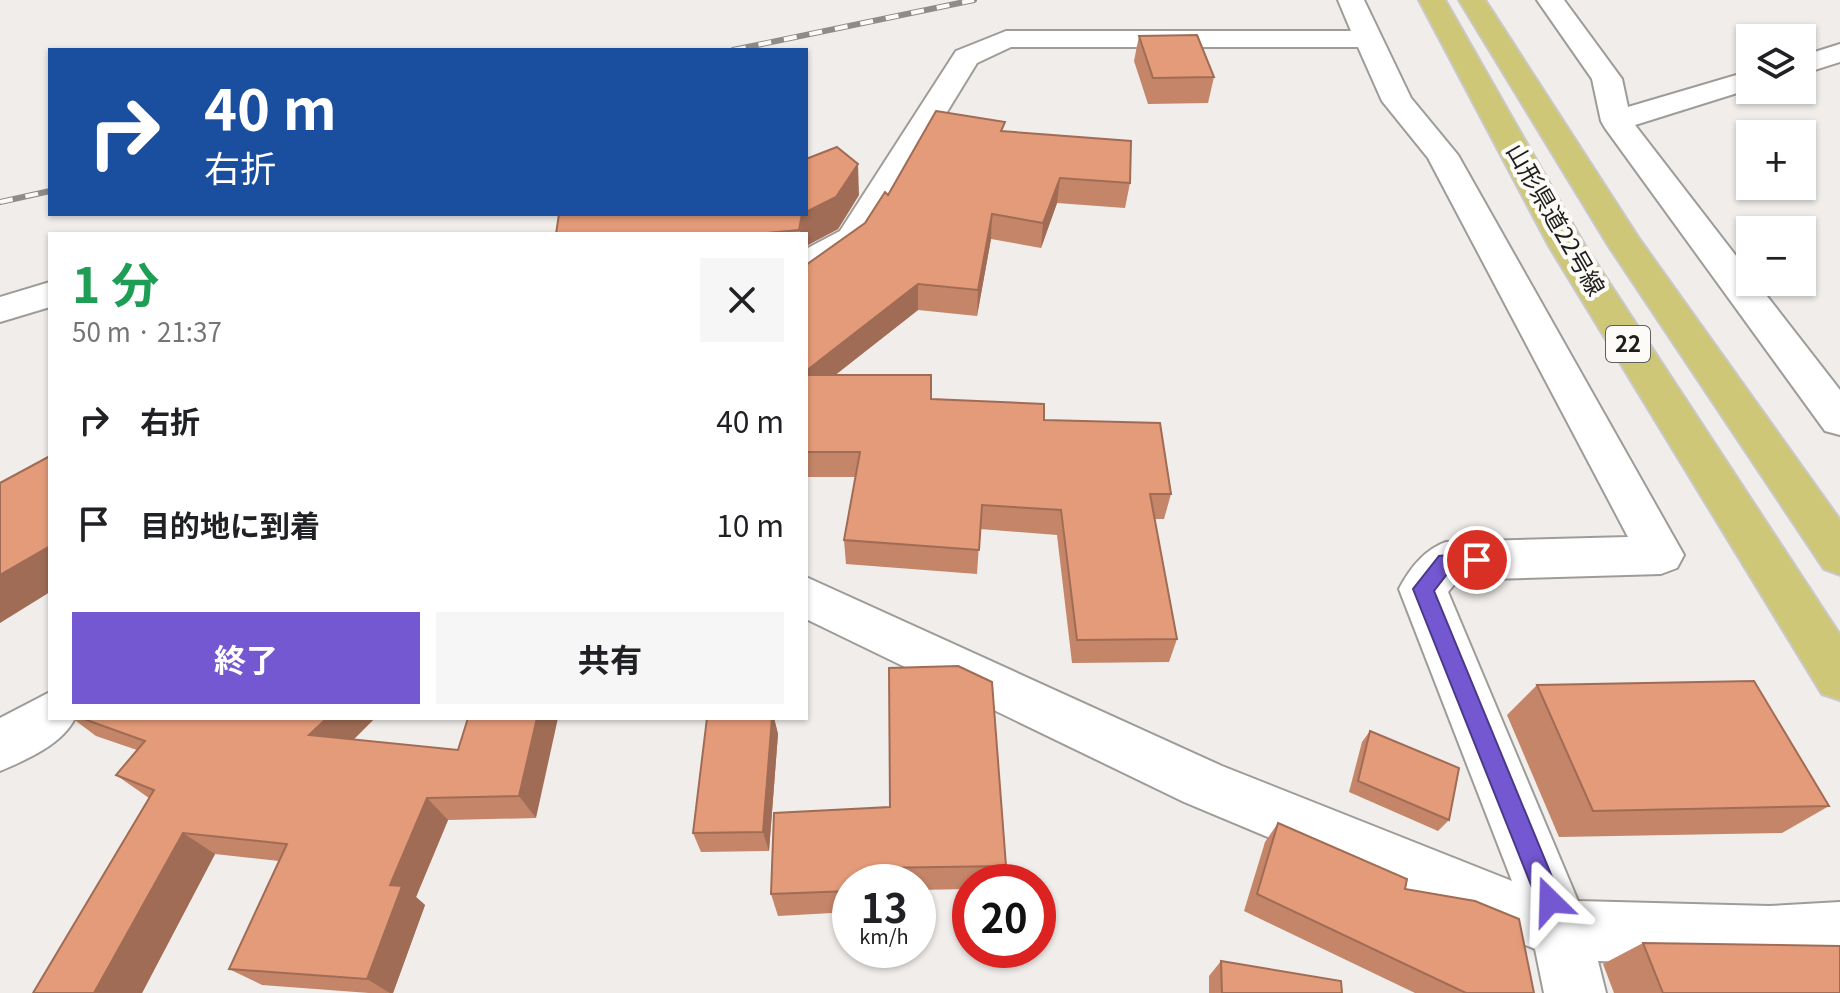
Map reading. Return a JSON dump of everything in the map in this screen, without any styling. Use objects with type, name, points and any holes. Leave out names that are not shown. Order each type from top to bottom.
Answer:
[{"type":"main road","name":"山形県道22号線","points":[[1432,0],[1567,246],[1840,678]]},
{"type":"main road","name":"山形県道22号線","points":[[1472,0],[1626,245],[1840,556]]},
{"type":"lane","points":[[1550,0],[1607,79],[1616,121],[1840,420]]},
{"type":"lane","points":[[808,263],[853,238],[966,57],[1006,39],[1360,19],[1397,101],[1442,155],[1661,555],[1446,561],[1423,589],[1561,930],[1575,993]]},
{"type":"lane","points":[[1816,61],[1840,53]]},
{"type":"lane","points":[[1616,121],[1736,84]]},
{"type":"lane","points":[[0,310],[48,295]]},
{"type":"lane","points":[[808,598],[1203,784],[1561,930],[1769,936],[1840,932]]},
{"type":"lane","points":[[0,746],[48,717]]},
{"type":"building","points":[[1197,35],[1214,77],[1153,78],[1139,36]]},
{"type":"building","points":[[936,111],[1005,122],[1001,131],[1131,141],[1130,183],[1060,178],[1043,223],[992,214],[978,290],[918,284],[808,369],[808,264],[865,223],[885,192],[888,195]]},
{"type":"building","points":[[837,147],[858,164],[836,197],[808,211],[808,158]]},
{"type":"building","points":[[559,216],[802,216],[799,230],[778,232],[556,232]]},
{"type":"building","points":[[808,375],[931,375],[931,399],[1044,404],[1044,420],[1160,423],[1171,494],[1150,494],[1177,639],[1077,640],[1061,510],[982,505],[979,550],[844,540],[860,452],[808,452]]},
{"type":"building","points":[[48,457],[48,547],[0,575],[0,483]]},
{"type":"building","points":[[958,666],[992,682],[1006,864],[936,867],[936,864],[832,864],[832,892],[771,894],[774,813],[890,807],[889,668]]},
{"type":"building","points":[[1754,681],[1829,806],[1593,811],[1537,685]]},
{"type":"building","points":[[87,720],[325,720],[309,735],[458,750],[467,720],[537,720],[519,796],[427,798],[390,885],[402,886],[367,979],[229,969],[287,844],[183,833],[94,993],[33,993],[154,790],[116,775],[145,741]]},
{"type":"building","points":[[707,720],[772,720],[763,832],[693,833]]},
{"type":"building","points":[[1370,731],[1459,768],[1449,820],[1358,781]]},
{"type":"building","points":[[1278,823],[1407,879],[1405,889],[1475,901],[1519,919],[1534,993],[1466,993],[1257,894]]},
{"type":"building","points":[[1643,943],[1840,946],[1840,993],[1663,993]]},
{"type":"building","points":[[1221,961],[1341,981],[1342,993],[1222,993]]},
{"type":"railway","points":[[743,48],[974,0]]},
{"type":"railway","points":[[0,202],[48,191]]},
{"type":"route","points":[[1477,560],[1446,561],[1423,589],[1550,901]]}]
